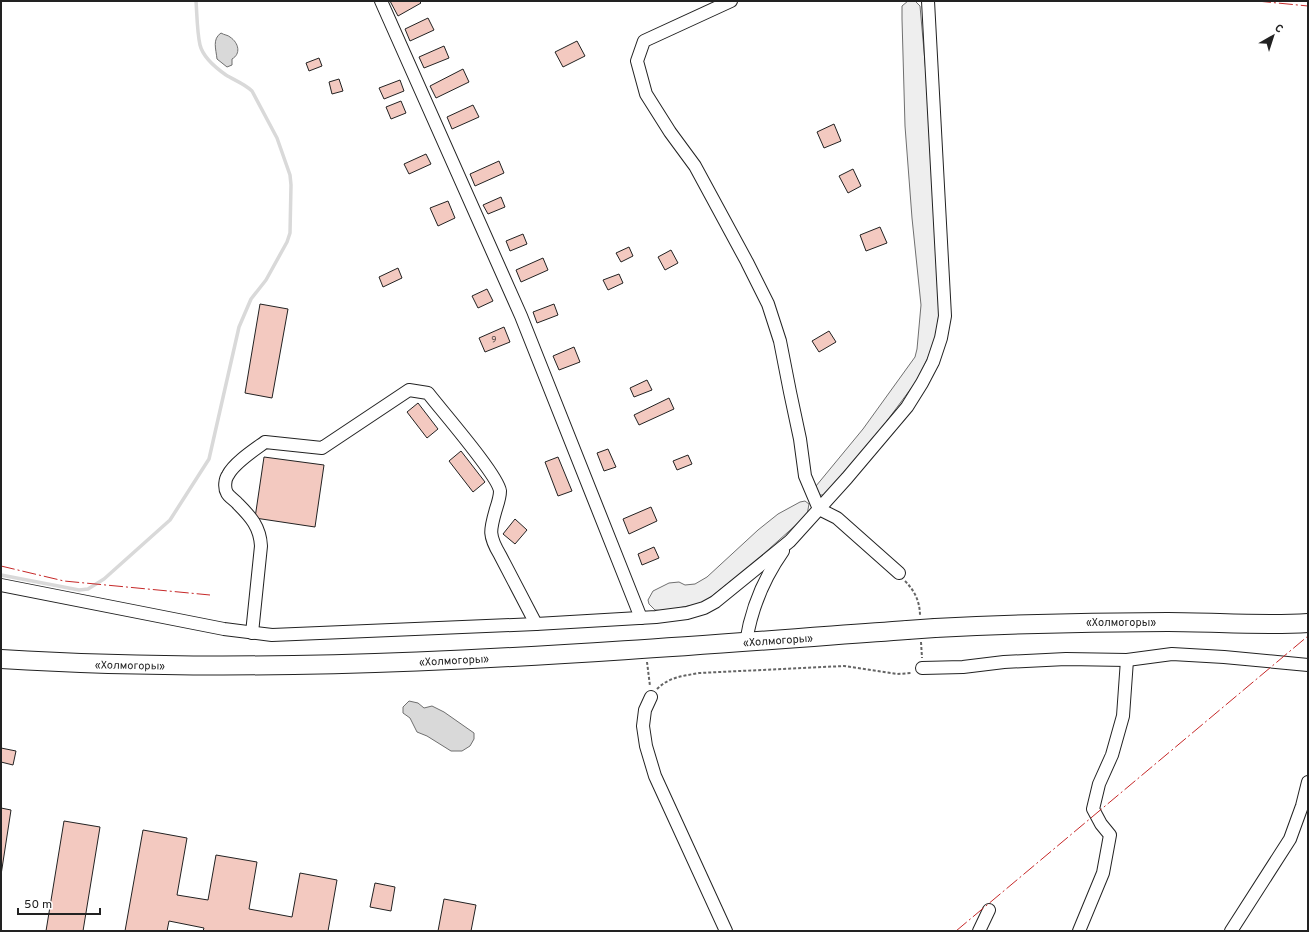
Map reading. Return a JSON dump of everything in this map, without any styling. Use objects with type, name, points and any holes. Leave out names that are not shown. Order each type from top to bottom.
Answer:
[{"type":"highway","name":"«Холмогоры»","points":[[1,659],[175,666],[353,664],[421,662],[746,642],[935,628],[1025,624],[1114,622],[1308,623]]},
{"type":"street","points":[[381,1],[521,316],[641,618]]},
{"type":"street","points":[[731,1],[644,41],[637,62],[646,94],[670,132],[695,166],[768,304],[780,341],[800,439],[805,476],[819,509],[837,518],[899,573]]},
{"type":"street","points":[[1,585],[172,620],[252,633],[288,635],[536,624],[671,616],[704,608],[722,598],[790,540],[847,478],[907,407],[933,362],[941,338],[945,316],[928,1]]},
{"type":"street","points":[[252,633],[261,535],[247,513],[227,493],[225,484],[227,475],[246,456],[265,442],[322,448],[409,390],[428,393],[486,465],[498,484],[500,491],[499,501],[491,527],[491,536],[536,624]]},
{"type":"street","points":[[746,642],[752,615],[765,581],[778,557],[790,540]]},
{"type":"street","points":[[751,573],[765,581]]},
{"type":"street","points":[[922,668],[963,667],[1004,662],[1050,660],[1127,660],[1172,654],[1224,657],[1308,665]]},
{"type":"street","points":[[1079,931],[1103,873],[1110,835],[1101,824],[1093,809],[1099,784],[1112,755],[1123,716],[1127,660]]},
{"type":"street","points":[[652,697],[645,710],[643,726],[646,746],[655,776],[726,931]]},
{"type":"street","points":[[1232,931],[1290,839],[1302,806],[1308,782]]},
{"type":"street","points":[[979,931],[990,910]]},
{"type":"path","points":[[652,697],[658,688],[666,681],[678,676],[699,673],[844,666],[897,674]]},
{"type":"shaded area","points":[[908,1],[915,1],[920,6],[929,107],[940,295],[937,338],[918,379],[875,437],[826,495],[817,495],[816,486],[863,429],[915,357],[917,349],[921,305],[912,218],[905,126],[902,19],[902,6]]},
{"type":"shaded area","points":[[221,33],[233,39],[238,48],[237,54],[232,59],[232,65],[227,67],[217,59],[215,48],[216,38]]},
{"type":"shaded area","points":[[805,501],[809,504],[807,515],[750,566],[703,603],[664,611],[655,610],[649,604],[648,600],[653,591],[669,583],[679,582],[685,585],[695,584],[707,577],[758,530],[778,514],[800,502]]},
{"type":"shaded area","points":[[409,701],[418,703],[424,708],[432,706],[444,712],[474,733],[474,739],[470,746],[462,751],[451,751],[427,736],[417,732],[410,718],[403,713],[403,707]]},
{"type":"building","points":[[390,1],[419,1],[421,3],[398,16]]},
{"type":"building","points":[[428,18],[434,30],[410,41],[405,29]]},
{"type":"building","points":[[577,41],[585,56],[563,67],[555,52]]},
{"type":"building","points":[[444,46],[449,58],[424,68],[419,57]]},
{"type":"building","points":[[319,58],[322,66],[309,71],[306,63]]},
{"type":"building","points":[[463,69],[469,82],[436,98],[430,86]]},
{"type":"building","points":[[339,79],[343,91],[332,94],[329,82]]},
{"type":"building","points":[[400,80],[404,91],[384,99],[379,88]]},
{"type":"building","points":[[401,101],[406,113],[391,119],[386,107]]},
{"type":"building","points":[[473,105],[479,117],[452,129],[447,117]]},
{"type":"building","points":[[834,124],[841,141],[824,148],[817,132]]},
{"type":"building","points":[[426,154],[431,164],[409,174],[404,164]]},
{"type":"building","points":[[499,161],[504,173],[475,186],[470,174]]},
{"type":"building","points":[[853,169],[861,186],[848,193],[839,176]]},
{"type":"building","points":[[501,197],[505,207],[488,214],[483,205]]},
{"type":"building","points":[[448,201],[455,218],[438,226],[430,208]]},
{"type":"building","points":[[880,227],[887,243],[866,251],[860,235]]},
{"type":"building","points":[[523,234],[527,244],[510,251],[506,241]]},
{"type":"building","points":[[629,247],[633,256],[621,262],[616,253]]},
{"type":"building","points":[[671,250],[678,263],[665,270],[658,257]]},
{"type":"building","points":[[543,258],[548,270],[521,282],[516,270]]},
{"type":"building","points":[[398,268],[402,278],[383,287],[379,277]]},
{"type":"building","points":[[619,274],[623,283],[608,290],[603,280]]},
{"type":"building","points":[[487,289],[493,301],[478,308],[472,296]]},
{"type":"building","points":[[260,304],[288,309],[272,398],[245,393]]},
{"type":"building","points":[[554,304],[558,315],[537,323],[533,312]]},
{"type":"building","points":[[504,327],[510,342],[485,352],[479,338]]},
{"type":"building","points":[[829,331],[836,342],[819,352],[812,341]]},
{"type":"building","points":[[574,347],[580,362],[559,370],[553,356]]},
{"type":"building","points":[[647,380],[652,390],[634,397],[630,388]]},
{"type":"building","points":[[669,398],[674,409],[639,425],[634,415]]},
{"type":"building","points":[[418,403],[438,429],[427,438],[407,412]]},
{"type":"building","points":[[608,449],[616,467],[604,471],[597,453]]},
{"type":"building","points":[[461,451],[485,482],[473,492],[449,461]]},
{"type":"building","points":[[688,455],[692,464],[677,470],[673,461]]},
{"type":"building","points":[[264,457],[324,465],[315,527],[255,518]]},
{"type":"building","points":[[558,457],[572,491],[558,496],[545,462]]},
{"type":"building","points":[[651,507],[657,521],[629,534],[623,519]]},
{"type":"building","points":[[515,519],[527,530],[515,544],[503,534]]},
{"type":"building","points":[[654,547],[659,558],[642,565],[638,554]]},
{"type":"building","points":[[1,748],[16,751],[13,765],[1,762]]},
{"type":"building","points":[[1,808],[11,810],[1,875]]},
{"type":"building","points":[[64,821],[100,827],[83,931],[46,931]]},
{"type":"building","points":[[143,830],[187,838],[177,895],[208,900],[216,855],[257,862],[249,909],[292,917],[300,873],[337,880],[328,931],[203,931],[204,928],[169,921],[167,931],[125,931]]},
{"type":"building","points":[[375,883],[395,887],[391,911],[370,907]]},
{"type":"building","points":[[444,899],[476,905],[471,931],[438,931]]},
{"type":"waterway","points":[[1,575],[79,590],[88,589],[104,579],[170,520],[209,459],[239,327],[251,299],[266,280],[287,242],[290,233],[291,185],[290,175],[277,138],[252,91],[222,72],[210,62],[204,54],[199,40],[196,1]]},
{"type":"power","points":[[1257,1],[1308,6]]},
{"type":"power","points":[[1,566],[64,581],[210,595]]},
{"type":"power","points":[[956,931],[1308,636]]}]
